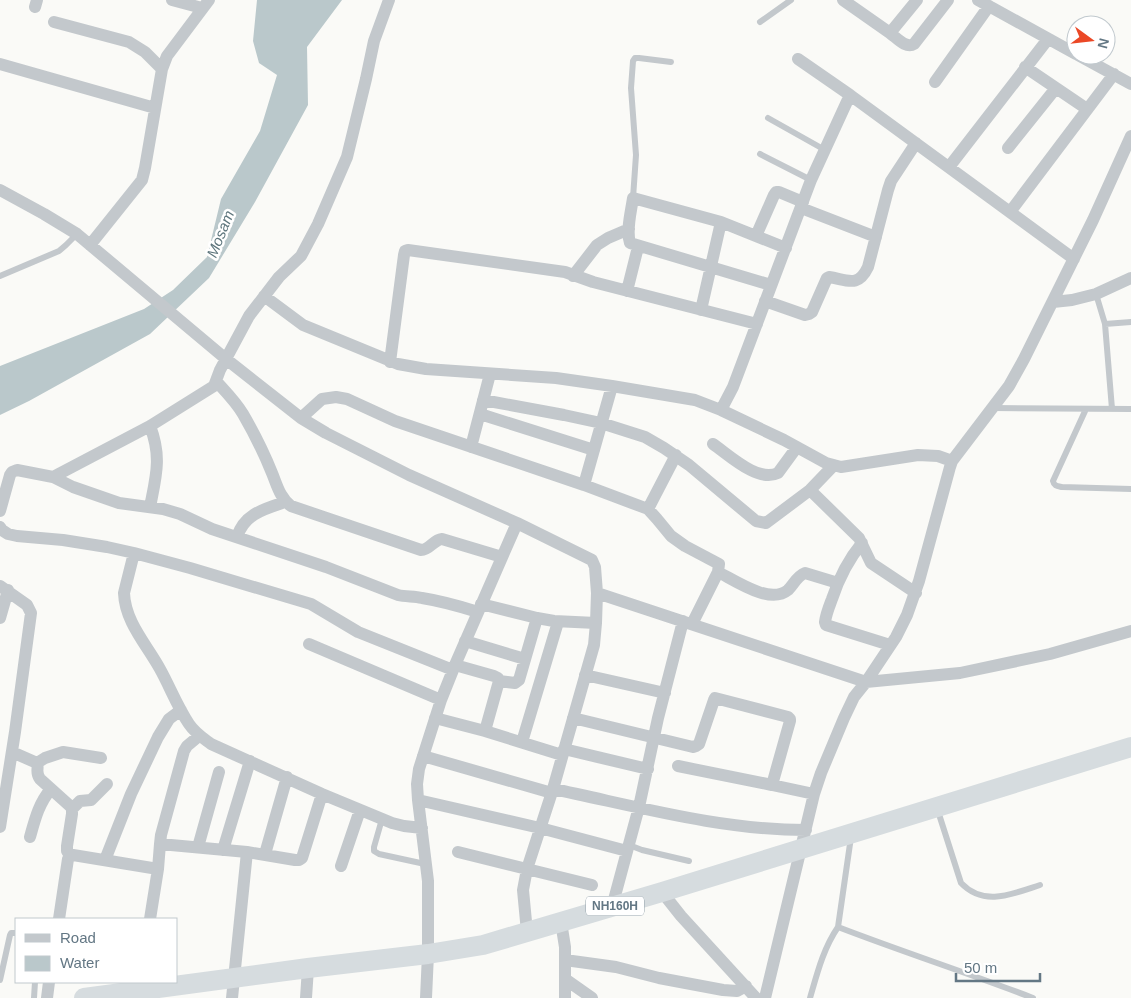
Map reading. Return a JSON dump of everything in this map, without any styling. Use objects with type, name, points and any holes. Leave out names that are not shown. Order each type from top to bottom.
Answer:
[{"type":"highway","name":"NH160H","points":[[84,998],[138,986],[233,988],[308,968],[428,954],[483,945],[662,892],[804,839],[852,834],[1131,747]]},
{"type":"street","points":[[172,0],[206,4]]},
{"type":"street","points":[[53,478],[150,426],[214,386],[220,370],[249,316],[279,277],[301,256],[318,224],[347,157],[374,42],[389,0]]},
{"type":"street","points":[[843,0],[907,46],[914,44],[948,0]]},
{"type":"street","points":[[890,33],[917,0]]},
{"type":"street","points":[[935,82],[983,3],[1066,48]]},
{"type":"street","points":[[90,245],[142,180],[162,69],[167,56],[206,4]]},
{"type":"street","points":[[54,22],[129,42],[145,52],[162,69]]},
{"type":"street","points":[[949,167],[1048,39]]},
{"type":"street","points":[[798,60],[850,95],[1074,259]]},
{"type":"street","points":[[0,65],[155,108]]},
{"type":"street","points":[[1097,65],[1131,84]]},
{"type":"street","points":[[1025,67],[1087,109]]},
{"type":"street","points":[[1010,212],[1114,74]]},
{"type":"street","points":[[1008,148],[1056,88]]},
{"type":"street","points":[[721,410],[733,387],[811,180],[850,95]]},
{"type":"street","points":[[764,998],[814,794],[821,773],[854,697],[890,646],[907,615],[916,593],[952,461],[1009,386],[1024,359],[1093,220],[1131,136]]},
{"type":"street","points":[[765,301],[805,315],[812,312],[826,278],[854,281],[864,277],[891,181],[916,143]]},
{"type":"street","points":[[0,190],[76,234],[226,360],[301,418],[326,433],[409,475],[517,523],[592,560],[595,567],[596,593],[594,645],[552,791],[527,869],[523,890],[527,932]]},
{"type":"street","points":[[756,236],[774,195],[776,192],[779,192],[802,205],[876,238]]},
{"type":"street","points":[[771,285],[630,243],[629,229],[633,198],[720,222],[786,248]]},
{"type":"street","points":[[701,310],[720,222]]},
{"type":"street","points":[[573,276],[597,245],[629,229]]},
{"type":"street","points":[[627,291],[638,246]]},
{"type":"street","points":[[390,362],[404,255],[405,251],[408,250],[565,272],[584,280],[757,324]]},
{"type":"street","points":[[1053,302],[1072,300],[1096,294],[1131,278]]},
{"type":"street","points":[[264,296],[303,325],[390,362],[413,368],[556,378],[680,397],[706,403],[833,466],[848,467],[918,455],[938,456],[952,461]]},
{"type":"street","points":[[471,447],[490,374]]},
{"type":"street","points":[[216,381],[243,414],[285,502],[291,506],[421,550],[428,549],[437,540],[442,539],[502,556]]},
{"type":"street","points":[[584,485],[612,386]]},
{"type":"street","points":[[301,418],[322,399],[336,397],[347,399],[395,421],[584,485],[648,509],[671,536],[685,546],[719,564],[718,572],[688,622],[664,693],[640,807],[612,907]]},
{"type":"street","points":[[483,400],[601,423],[645,437],[689,464],[756,521],[761,523],[766,523],[810,490],[833,466]]},
{"type":"street","points":[[480,414],[594,450]]},
{"type":"street","points":[[150,426],[155,438],[158,460],[150,507]]},
{"type":"street","points":[[713,444],[745,467],[768,476],[778,472],[797,447]]},
{"type":"street","points":[[648,509],[676,455]]},
{"type":"street","points":[[0,511],[10,475],[17,470],[53,478],[67,485],[119,503],[163,509],[180,514],[201,525],[326,566],[406,597],[422,598],[558,622],[596,623]]},
{"type":"street","points":[[810,490],[852,531],[862,543],[871,563],[916,593]]},
{"type":"street","points":[[237,537],[239,530],[253,515],[285,502]]},
{"type":"street","points":[[426,998],[428,899],[426,864],[418,800],[417,784],[419,769],[441,700],[454,667],[517,523]]},
{"type":"street","points":[[0,527],[8,534],[16,536],[63,540],[134,553],[311,604],[358,632],[454,667],[498,678],[499,681],[515,683],[518,680],[537,618]]},
{"type":"street","points":[[862,543],[843,571],[825,622],[826,624],[890,646]]},
{"type":"street","points":[[134,553],[124,593],[126,605],[135,630],[156,661],[190,725],[199,736],[211,744],[360,810],[398,825],[422,828]]},
{"type":"street","points":[[718,572],[764,594],[774,595],[788,589],[800,574],[804,573],[838,583]]},
{"type":"street","points":[[0,618],[4,588],[27,605],[31,613],[0,827]]},
{"type":"street","points":[[596,593],[866,682],[960,673],[1050,654],[1131,631]]},
{"type":"street","points":[[522,742],[558,622]]},
{"type":"street","points":[[465,641],[526,659]]},
{"type":"street","points":[[309,644],[441,700]]},
{"type":"street","points":[[585,675],[664,693]]},
{"type":"street","points":[[485,731],[499,681]]},
{"type":"street","points":[[573,718],[693,747],[698,744],[716,698],[788,717],[790,721],[772,785]]},
{"type":"street","points":[[105,860],[127,803],[158,737],[169,719],[181,710]]},
{"type":"street","points":[[435,718],[563,752],[648,769]]},
{"type":"street","points":[[150,918],[161,835],[181,760],[187,746],[199,736]]},
{"type":"street","points":[[12,752],[37,762],[63,752],[101,758]]},
{"type":"street","points":[[423,756],[552,791],[693,819],[773,830],[804,839]]},
{"type":"street","points":[[223,850],[250,761]]},
{"type":"street","points":[[37,762],[38,776],[72,810],[67,846],[70,856]]},
{"type":"street","points":[[678,766],[814,794]]},
{"type":"street","points":[[198,847],[219,772]]},
{"type":"street","points":[[265,854],[287,777]]},
{"type":"street","points":[[72,810],[80,801],[91,800],[107,784]]},
{"type":"street","points":[[30,837],[44,796],[51,789]]},
{"type":"street","points":[[160,844],[265,854],[299,860],[302,858],[322,794]]},
{"type":"street","points":[[418,800],[628,848]]},
{"type":"street","points":[[341,866],[360,810]]},
{"type":"street","points":[[233,988],[246,852]]},
{"type":"street","points":[[458,852],[592,885]]},
{"type":"street","points":[[70,856],[158,869]]},
{"type":"street","points":[[59,918],[70,856]]},
{"type":"street","points":[[662,892],[681,916],[756,998]]},
{"type":"street","points":[[561,922],[565,947],[565,998]]},
{"type":"street","points":[[565,960],[616,967],[729,995],[746,986]]},
{"type":"street","points":[[306,998],[308,968]]},
{"type":"street","points":[[565,979],[592,998]]},
{"type":"street","points":[[47,998],[49,983]]},
{"type":"lane","points":[[760,22],[791,0]]},
{"type":"lane","points":[[633,198],[636,150],[631,88],[634,61],[636,58],[639,58],[671,62]]},
{"type":"lane","points":[[768,118],[825,150]]},
{"type":"lane","points":[[760,154],[811,180]]},
{"type":"lane","points":[[0,276],[58,251],[76,234]]},
{"type":"lane","points":[[1096,294],[1105,324],[1112,409]]},
{"type":"lane","points":[[1105,324],[1131,322]]},
{"type":"lane","points":[[993,408],[1131,409]]},
{"type":"lane","points":[[1086,409],[1053,483],[1056,486],[1062,487],[1131,489]]},
{"type":"lane","points":[[937,807],[960,883],[967,889],[976,894],[989,897],[1003,897],[1040,885]]},
{"type":"lane","points":[[382,819],[374,850],[379,854],[426,864]]},
{"type":"lane","points":[[810,998],[830,939],[838,927],[852,834]]},
{"type":"lane","points":[[628,848],[689,861]]},
{"type":"lane","points":[[838,927],[1033,998]]},
{"type":"lane","points":[[0,980],[10,935],[15,932]]},
{"type":"lane","points":[[34,998],[35,983]]},
{"type":"water","name":"Mosam","points":[[257,0],[342,0],[307,47],[308,105],[255,202],[209,278],[150,334],[0,415],[0,366],[144,309],[173,290],[207,257],[221,199],[260,131],[277,75],[259,63],[253,41]]}]
